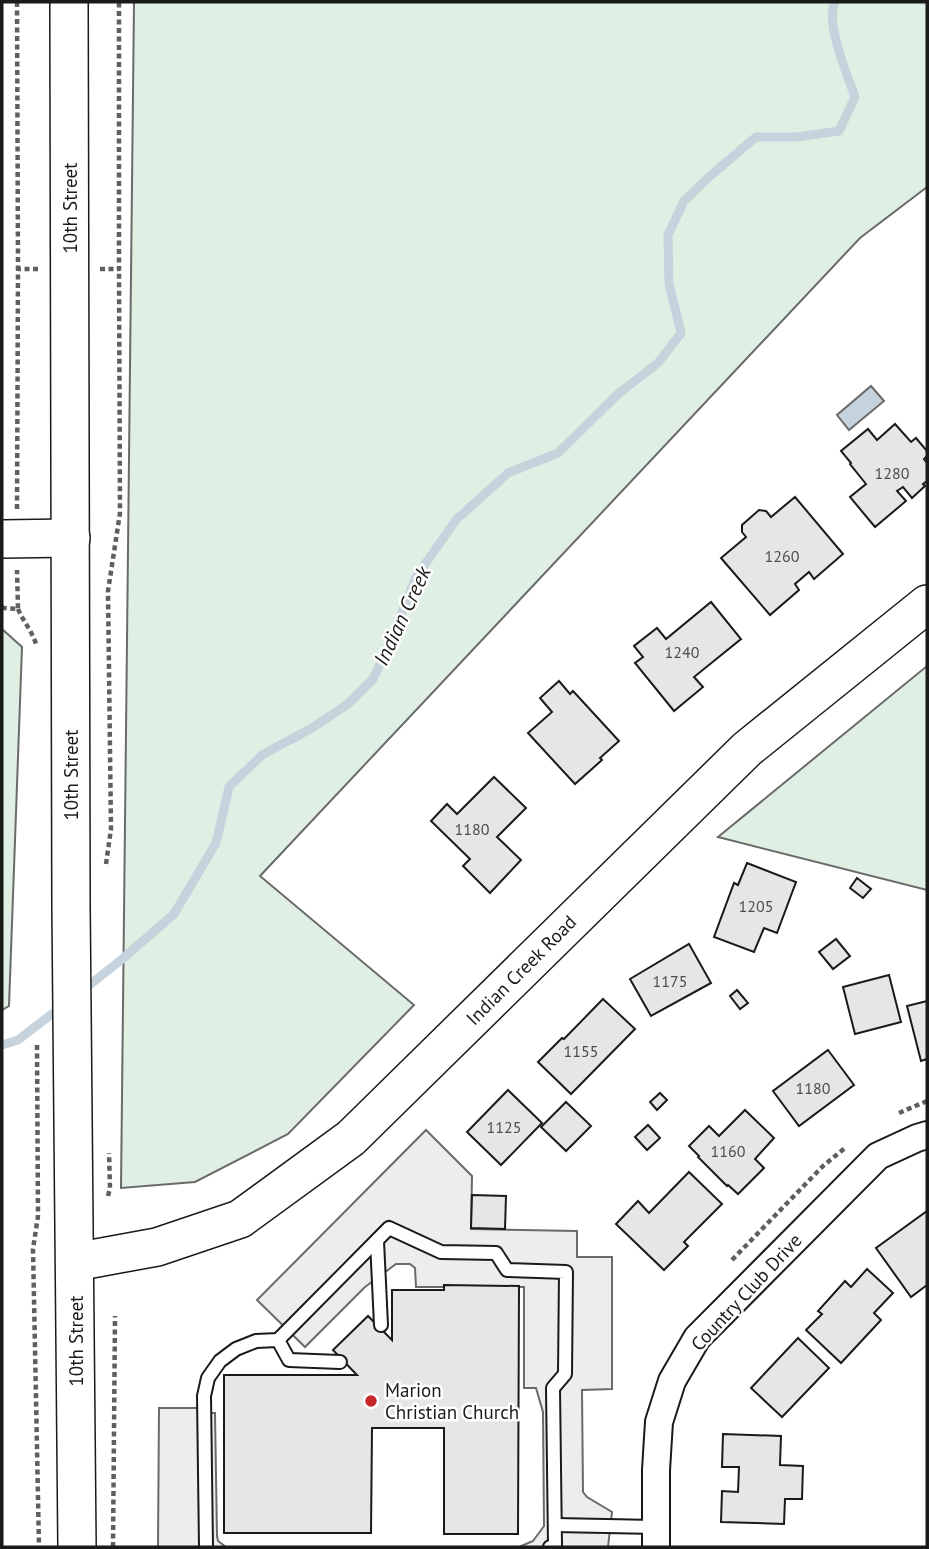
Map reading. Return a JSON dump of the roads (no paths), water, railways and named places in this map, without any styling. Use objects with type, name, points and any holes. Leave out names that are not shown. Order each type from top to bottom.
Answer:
[{"type":"street","name":"10th Street","points":[[69,2],[72,1103],[77,1547]]},
{"type":"street","points":[[2,539],[71,538]]},
{"type":"street","name":"Indian Creek Road","points":[[75,1262],[157,1247],[240,1219],[351,1138],[747,749],[927,604]]},
{"type":"street","name":"Country Club Drive","points":[[656,1537],[659,1422],[672,1381],[697,1338],[878,1156],[927,1135]]},
{"type":"lane","points":[[206,1547],[204,1396],[208,1378],[220,1361],[236,1349],[256,1341],[278,1340],[389,1228],[440,1252],[496,1253],[507,1270],[566,1272],[565,1374],[553,1388],[555,1545],[550,1547]]},
{"type":"lane","points":[[377,1241],[380,1325]]},
{"type":"lane","points":[[278,1340],[289,1360],[340,1362]]},
{"type":"lane","points":[[555,1525],[656,1537]]},
{"type":"waterway","name":"Indian Creek","points":[[83,990],[174,914],[216,843],[229,787],[262,755],[312,728],[348,704],[373,679],[416,577],[456,520],[508,473],[558,453],[618,394],[658,363],[681,333],[669,284],[668,235],[684,201],[756,137],[796,137],[839,131],[855,97],[835,35],[835,2]]},
{"type":"waterway","name":"Indian Creek","points":[[2,1045],[18,1040],[61,1007]]},
{"type":"place","name":"Marion Christian Church","points":[[371,1401]]}]
